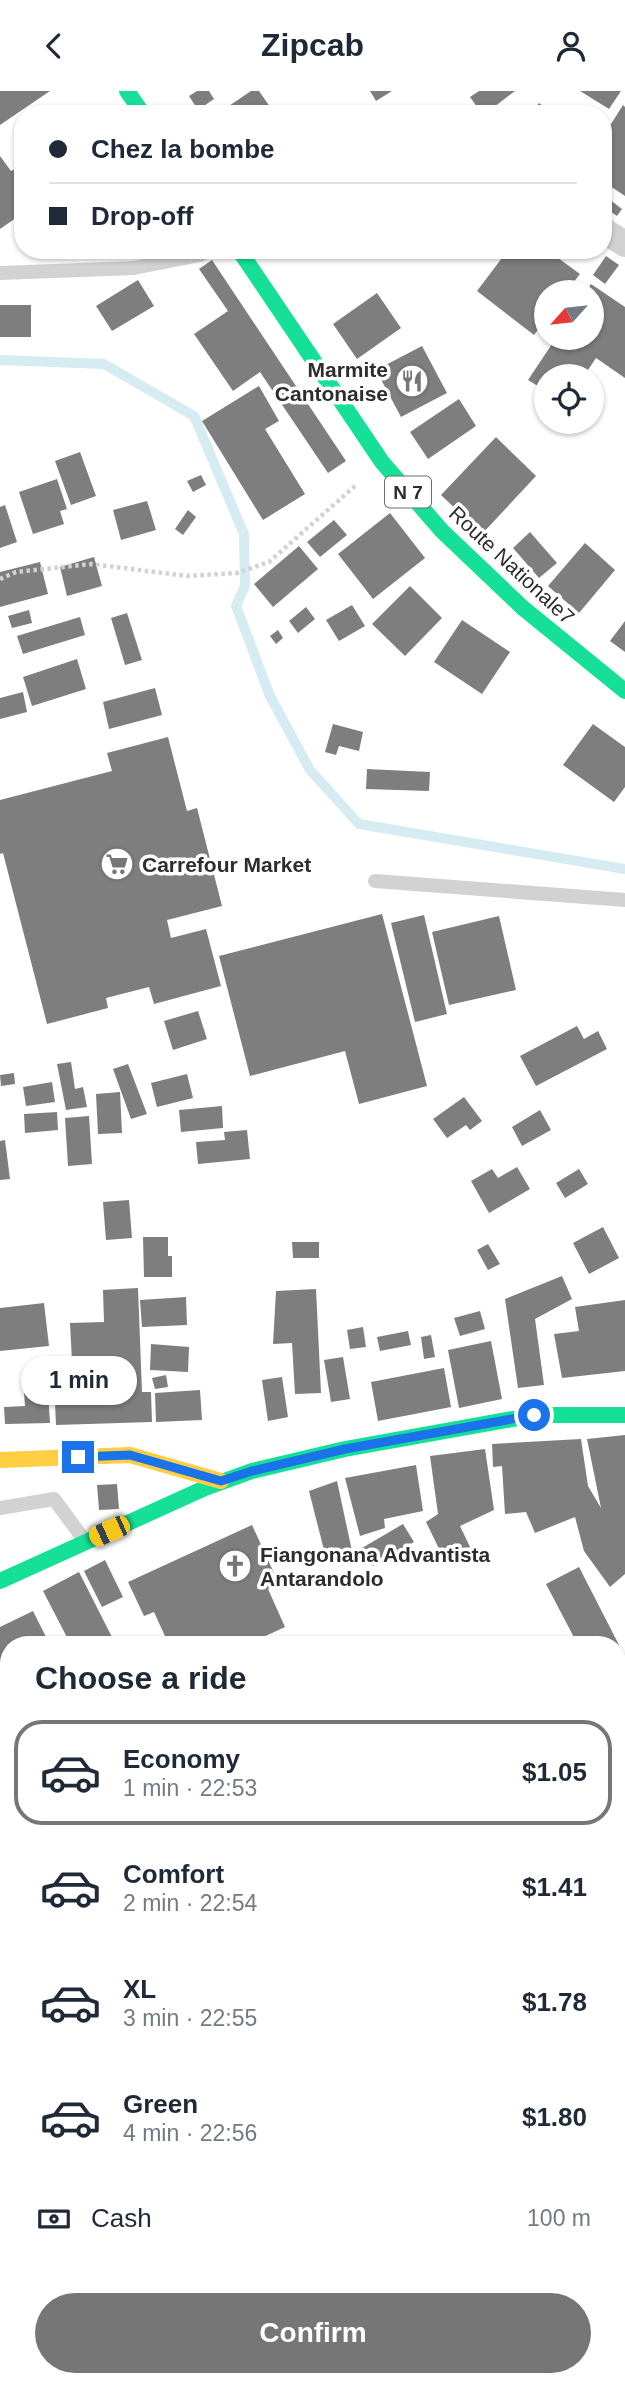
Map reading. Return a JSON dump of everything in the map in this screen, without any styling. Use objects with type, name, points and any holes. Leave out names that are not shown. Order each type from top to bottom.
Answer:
[{"type":"street","name":"Route Nationale7","points":[[245,259],[382,463],[442,531],[523,608],[625,691]]},
{"type":"street","points":[[0,1581],[221,1481],[252,1471],[345,1449],[534,1415],[625,1415]]},
{"type":"street","points":[[0,1459],[130,1455],[221,1481]]},
{"type":"lane","points":[[0,273],[134,268],[180,259]]},
{"type":"lane","points":[[375,881],[625,900]]},
{"type":"lane","points":[[0,1508],[54,1499],[85,1542]]},
{"type":"path","points":[[0,579],[16,572],[91,564],[187,576],[237,573],[269,562],[382,463]]},
{"type":"building","points":[[0,91],[50,91],[29,105],[14,105],[14,115],[0,125]]},
{"type":"building","points":[[197,91],[209,91],[214,99],[205,105],[195,105],[189,96]]},
{"type":"building","points":[[251,91],[259,91],[269,105],[230,105]]},
{"type":"building","points":[[370,91],[392,91],[376,101]]},
{"type":"building","points":[[479,91],[515,91],[497,105],[476,105],[470,97]]},
{"type":"building","points":[[580,91],[621,91],[612,105],[603,105]]},
{"type":"building","points":[[623,105],[625,196],[612,187],[612,122]]},
{"type":"building","points":[[0,156],[11,171],[14,170],[14,219],[0,229]]},
{"type":"building","points":[[612,201],[622,209],[617,216],[612,213]]},
{"type":"building","points":[[501,259],[559,259],[580,274],[575,280],[534,280],[534,335],[477,291]]},
{"type":"building","points":[[604,259],[610,259],[619,265],[605,284],[604,280],[593,275]]},
{"type":"building","points":[[212,260],[346,461],[328,473],[260,372],[233,391],[194,334],[228,311],[199,269]]},
{"type":"building","points":[[138,280],[154,306],[112,331],[96,306]]},
{"type":"building","points":[[377,293],[401,328],[357,359],[333,324]]},
{"type":"building","points":[[604,293],[625,307],[625,378],[596,358],[592,364],[539,364],[548,350],[604,350]]},
{"type":"building","points":[[0,305],[31,305],[31,337],[0,337]]},
{"type":"building","name":"Marmite Cantonaise","points":[[422,346],[447,393],[401,417],[376,370]]},
{"type":"building","points":[[534,371],[534,384],[528,380]]},
{"type":"building","points":[[259,386],[279,421],[265,429],[305,494],[263,520],[202,421]]},
{"type":"building","points":[[459,399],[476,426],[428,459],[410,432]]},
{"type":"building","points":[[496,437],[536,476],[482,534],[441,495]]},
{"type":"building","points":[[80,452],[96,496],[71,505],[55,461]]},
{"type":"building","points":[[201,475],[206,485],[193,492],[187,481]]},
{"type":"building","points":[[57,479],[67,509],[60,511],[64,524],[33,534],[19,492]]},
{"type":"building","points":[[147,501],[156,530],[121,540],[113,510]]},
{"type":"building","points":[[5,505],[17,542],[0,548],[0,507]]},
{"type":"building","points":[[188,510],[196,517],[183,535],[175,529]]},
{"type":"building","points":[[390,513],[425,558],[373,599],[338,554]]},
{"type":"building","points":[[334,520],[347,535],[320,557],[307,542]]},
{"type":"building","points":[[530,532],[557,563],[539,578],[513,548]]},
{"type":"building","points":[[585,543],[615,570],[579,613],[548,586]]},
{"type":"building","points":[[299,546],[318,569],[273,607],[254,584]]},
{"type":"building","points":[[94,557],[102,586],[67,596],[60,567]]},
{"type":"building","points":[[40,562],[48,594],[0,607],[0,572]]},
{"type":"building","points":[[410,586],[442,618],[405,656],[372,624]]},
{"type":"building","points":[[352,605],[365,626],[339,641],[326,620]]},
{"type":"building","points":[[306,607],[315,619],[298,633],[289,621]]},
{"type":"building","points":[[29,610],[32,623],[12,628],[8,616]]},
{"type":"building","points":[[127,613],[142,660],[125,665],[111,618]]},
{"type":"building","points":[[80,617],[85,635],[23,654],[17,636]]},
{"type":"building","points":[[462,620],[510,652],[482,694],[434,662]]},
{"type":"building","points":[[625,621],[625,652],[610,641]]},
{"type":"building","points":[[278,630],[283,638],[276,644],[270,636]]},
{"type":"building","points":[[77,659],[86,689],[32,706],[23,677]]},
{"type":"building","points":[[155,688],[162,715],[109,729],[103,702]]},
{"type":"building","points":[[23,692],[27,712],[0,719],[0,698]]},
{"type":"building","points":[[333,724],[363,732],[359,751],[339,746],[336,755],[325,752]]},
{"type":"building","points":[[593,724],[625,747],[625,787],[614,802],[563,765]]},
{"type":"building","points":[[168,737],[187,811],[197,808],[222,906],[167,920],[171,938],[206,929],[221,986],[154,1004],[149,987],[106,998],[108,1008],[47,1024],[3,853],[0,854],[0,800],[112,771],[107,753]]},
{"type":"building","points":[[367,769],[430,772],[429,791],[366,789]]},
{"type":"building","points":[[382,914],[427,1086],[359,1104],[345,1051],[250,1076],[219,956]]},
{"type":"building","points":[[424,915],[447,1014],[415,1022],[391,923]]},
{"type":"building","points":[[499,916],[516,990],[449,1005],[432,932]]},
{"type":"building","points":[[198,1011],[207,1039],[173,1050],[164,1021]]},
{"type":"building","points":[[577,1026],[584,1039],[598,1031],[607,1049],[536,1086],[520,1056]]},
{"type":"building","points":[[71,1062],[75,1089],[83,1087],[87,1107],[66,1110],[57,1064]]},
{"type":"building","points":[[128,1064],[147,1114],[131,1119],[113,1069]]},
{"type":"building","points":[[14,1073],[15,1084],[1,1086],[0,1075]]},
{"type":"building","points":[[187,1074],[193,1098],[157,1107],[151,1083]]},
{"type":"building","points":[[52,1082],[55,1102],[26,1106],[23,1087]]},
{"type":"building","points":[[120,1092],[122,1133],[98,1134],[96,1094]]},
{"type":"building","points":[[464,1097],[482,1121],[470,1130],[466,1125],[447,1138],[433,1119]]},
{"type":"building","points":[[222,1106],[223,1128],[181,1132],[179,1110]]},
{"type":"building","points":[[540,1110],[551,1130],[522,1146],[512,1127]]},
{"type":"building","points":[[57,1112],[58,1130],[25,1133],[24,1114]]},
{"type":"building","points":[[89,1116],[92,1164],[68,1166],[65,1118]]},
{"type":"building","points":[[247,1130],[250,1159],[198,1164],[196,1142],[225,1140],[224,1132]]},
{"type":"building","points":[[5,1140],[10,1179],[0,1180],[0,1141]]},
{"type":"building","points":[[517,1167],[530,1189],[489,1213],[471,1181],[492,1169],[498,1178]]},
{"type":"building","points":[[579,1169],[588,1184],[565,1198],[556,1183]]},
{"type":"building","points":[[129,1200],[132,1238],[106,1240],[103,1202]]},
{"type":"building","points":[[603,1227],[619,1258],[589,1274],[573,1243]]},
{"type":"building","points":[[143,1237],[168,1237],[172,1277],[144,1277]]},
{"type":"building","points":[[292,1242],[319,1242],[319,1258],[293,1258]]},
{"type":"building","points":[[488,1244],[500,1264],[488,1270],[477,1250]]},
{"type":"building","points":[[562,1276],[572,1299],[535,1319],[544,1385],[518,1388],[505,1299]]},
{"type":"building","points":[[138,1288],[142,1392],[151,1392],[152,1422],[56,1425],[54,1381],[73,1381],[70,1323],[104,1322],[103,1290]]},
{"type":"building","points":[[316,1289],[321,1393],[295,1394],[292,1343],[273,1344],[276,1291]]},
{"type":"building","points":[[186,1297],[187,1325],[142,1327],[140,1300]]},
{"type":"building","points":[[625,1300],[625,1371],[562,1378],[554,1334],[579,1331],[575,1307]]},
{"type":"building","points":[[44,1303],[49,1346],[0,1351],[0,1308]]},
{"type":"building","points":[[480,1311],[485,1329],[460,1336],[454,1318]]},
{"type":"building","points":[[363,1327],[366,1347],[350,1349],[347,1330]]},
{"type":"building","points":[[408,1331],[411,1345],[380,1351],[377,1337]]},
{"type":"building","points":[[431,1335],[435,1357],[424,1359],[421,1337]]},
{"type":"building","points":[[491,1341],[502,1399],[459,1408],[448,1350]]},
{"type":"building","points":[[151,1344],[189,1347],[188,1372],[150,1370]]},
{"type":"building","points":[[343,1357],[350,1399],[331,1402],[324,1360]]},
{"type":"building","points":[[444,1368],[451,1407],[378,1421],[371,1382]]},
{"type":"building","points":[[166,1375],[168,1387],[155,1389],[152,1378]]},
{"type":"building","points":[[282,1377],[288,1417],[268,1421],[262,1380]]},
{"type":"building","points":[[200,1390],[202,1420],[156,1422],[155,1393]]},
{"type":"building","points":[[48,1392],[50,1423],[5,1424],[4,1407],[25,1406],[24,1393]]},
{"type":"building","points":[[625,1435],[625,1574],[610,1587],[584,1551],[575,1517],[535,1533],[526,1512],[505,1514],[502,1466],[493,1467],[492,1444],[581,1439],[588,1486],[601,1508],[587,1439]]},
{"type":"building","points":[[485,1449],[494,1510],[460,1526],[470,1547],[444,1559],[426,1522],[438,1514],[430,1456]]},
{"type":"building","points":[[416,1465],[423,1511],[384,1519],[385,1528],[360,1536],[345,1478]]},
{"type":"building","points":[[337,1481],[352,1551],[326,1558],[309,1491]]},
{"type":"building","points":[[117,1484],[119,1509],[99,1510],[97,1485]]},
{"type":"building","points":[[403,1524],[414,1542],[373,1566],[362,1548]]},
{"type":"building","points":[[252,1525],[279,1584],[268,1589],[285,1627],[266,1636],[165,1636],[154,1612],[144,1616],[128,1582]]},
{"type":"building","points":[[105,1560],[123,1597],[102,1607],[84,1571]]},
{"type":"building","points":[[579,1567],[614,1636],[573,1636],[546,1584]]},
{"type":"building","points":[[79,1572],[111,1636],[66,1636],[43,1591]]},
{"type":"building","points":[[33,1611],[46,1636],[0,1636],[0,1627]]},
{"type":"waterway","points":[[0,360],[104,364],[194,416],[244,534],[245,586],[236,606],[270,696],[310,770],[359,824],[625,869]]},
{"type":"traffic: fast","points":[[127,91],[137,105]]},
{"type":"traffic: fast","points":[[245,259],[382,462],[442,531],[523,608],[625,691]]},
{"type":"traffic: fast","points":[[0,1581],[205,1488],[252,1471],[345,1449],[535,1415],[625,1415]]},
{"type":"traffic: slow","points":[[0,1460],[130,1455],[221,1481]]},
{"type":"place","name":"Marmite Cantonaise","points":[[412,381]]},
{"type":"place","name":"Carrefour Market","points":[[117,864]]},
{"type":"place","name":"Fiangonana Advantista Antarandolo","points":[[235,1566]]},
{"type":"route","points":[[78,1457],[130,1455],[221,1481],[345,1449],[534,1415]]}]
